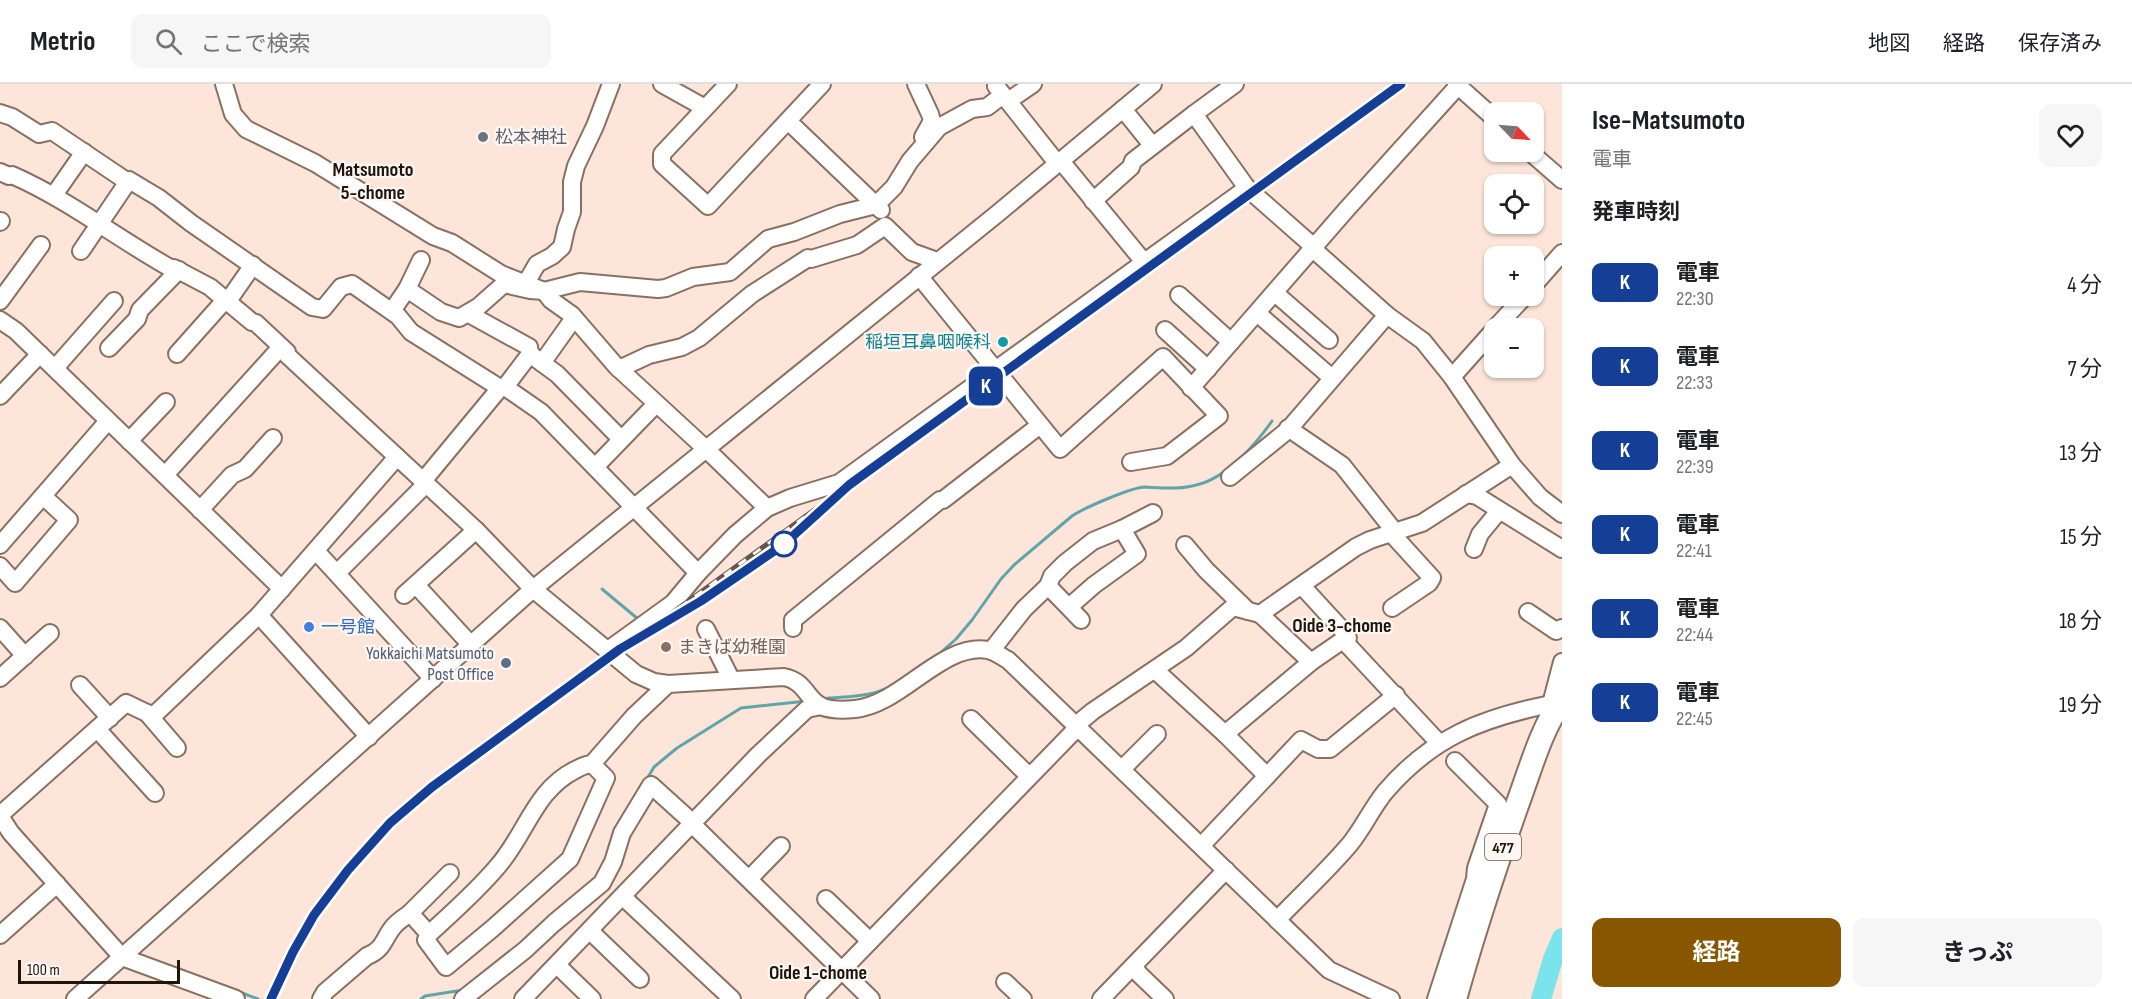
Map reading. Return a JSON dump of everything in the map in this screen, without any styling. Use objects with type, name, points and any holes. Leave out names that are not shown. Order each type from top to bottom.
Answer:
[{"type":"highway","name":"477","points":[[1455,999],[1509,828],[1556,704]]},
{"type":"street","points":[[224,84],[233,114],[252,133],[315,163],[433,236],[452,243],[501,274],[544,291],[551,300],[574,318],[619,369],[767,508]]},
{"type":"street","points":[[526,283],[537,264],[552,256],[562,247],[572,212],[572,182],[576,166],[611,84]]},
{"type":"street","points":[[662,84],[705,108]]},
{"type":"street","points":[[728,84],[662,153],[662,164],[708,206],[822,84]]},
{"type":"street","points":[[875,204],[932,121],[916,84]]},
{"type":"street","points":[[407,289],[441,312],[459,318],[469,314],[504,284],[544,291],[580,282],[658,289],[693,277],[730,272],[768,239],[794,232],[840,213],[875,204],[894,187],[910,161],[939,127],[972,110],[987,107],[1003,93],[1034,84]]},
{"type":"street","points":[[75,999],[533,589],[1153,84]]},
{"type":"street","points":[[1093,201],[1131,167],[1132,160],[1235,84]]},
{"type":"street","points":[[1191,388],[1457,85],[1484,109]]},
{"type":"street","points":[[1003,93],[1144,262]]},
{"type":"street","points":[[1123,109],[1152,145]]},
{"type":"street","points":[[0,113],[12,117],[39,134],[52,131],[128,182],[129,180],[159,198],[312,307],[323,309],[341,287],[352,284],[392,311],[411,332],[541,412],[699,573]]},
{"type":"street","points":[[1194,114],[1247,188],[1387,315],[1423,341],[1452,377],[1512,465],[1540,496],[1562,514]]},
{"type":"street","points":[[788,122],[937,261]]},
{"type":"street","points":[[54,195],[84,152]]},
{"type":"street","points":[[1541,162],[1562,180]]},
{"type":"street","points":[[0,172],[12,175],[54,195],[118,235],[132,247],[210,287],[227,300],[256,323],[287,355],[476,530],[533,589],[636,674],[654,682],[668,684],[784,677],[795,679],[817,702],[837,709],[858,709],[896,693],[953,655],[969,650],[991,651],[1008,660],[1329,970],[1391,999]]},
{"type":"street","points":[[81,251],[128,182]]},
{"type":"street","points":[[608,650],[673,603],[735,535],[767,508],[790,498],[839,483],[1247,188]]},
{"type":"street","points":[[857,209],[880,229]]},
{"type":"street","points":[[619,369],[650,354],[682,347],[706,333],[752,294],[808,258],[857,245],[885,226],[912,252],[937,261]]},
{"type":"street","points":[[0,301],[41,245]]},
{"type":"street","points":[[1544,274],[1562,254]]},
{"type":"street","points":[[392,311],[407,289],[421,260]]},
{"type":"street","points":[[177,354],[227,300],[254,265]]},
{"type":"street","points":[[109,348],[137,319],[140,310],[178,270]]},
{"type":"street","points":[[919,276],[1059,449],[1163,357],[1218,416],[1167,456],[1131,462]]},
{"type":"street","points":[[1275,293],[1329,340]]},
{"type":"street","points":[[1179,295],[1231,342]]},
{"type":"street","points":[[55,368],[114,301]]},
{"type":"street","points":[[1505,318],[1516,306]]},
{"type":"street","points":[[1257,313],[1332,378]]},
{"type":"street","points":[[469,314],[528,347],[536,358],[557,374],[621,439]]},
{"type":"street","points":[[1230,477],[1288,428],[1387,315]]},
{"type":"street","points":[[337,573],[424,483],[503,387],[536,358],[574,318]]},
{"type":"street","points":[[0,320],[16,331],[55,368],[282,589]]},
{"type":"street","points":[[1165,330],[1208,369]]},
{"type":"street","points":[[1452,377],[1484,341]]},
{"type":"street","points":[[165,475],[281,347]]},
{"type":"street","points":[[0,396],[40,354]]},
{"type":"street","points":[[129,441],[166,402]]},
{"type":"street","points":[[595,467],[656,404]]},
{"type":"street","points":[[0,545],[108,421]]},
{"type":"street","points":[[793,628],[793,620],[871,555],[1040,425]]},
{"type":"street","points":[[1288,428],[1342,465],[1393,533],[1432,578],[1429,583],[1392,608]]},
{"type":"street","points":[[200,510],[232,475],[245,468],[273,438]]},
{"type":"street","points":[[236,999],[122,957],[2,819],[126,703],[153,716],[259,615],[397,457]]},
{"type":"street","points":[[814,999],[1093,711],[1186,648],[1233,607],[1254,613],[1302,586],[1356,547],[1422,523],[1512,465]]},
{"type":"street","points":[[1466,494],[1478,496],[1562,549]]},
{"type":"street","points":[[0,566],[15,583],[69,520],[43,496]]},
{"type":"street","points":[[1474,549],[1480,534],[1500,511]]},
{"type":"street","points":[[991,651],[1024,609],[1048,586],[1052,576],[1084,548],[1093,541],[1153,513]]},
{"type":"street","points":[[1069,607],[1094,585],[1137,554],[1122,529]]},
{"type":"street","points":[[471,645],[410,590],[476,530]]},
{"type":"street","points":[[1185,545],[1198,562],[1311,662]]},
{"type":"street","points":[[316,550],[433,679]]},
{"type":"street","points":[[1048,586],[1082,620]]},
{"type":"street","points":[[1224,734],[1311,662],[1348,638],[1302,586]]},
{"type":"street","points":[[1528,612],[1556,631],[1562,628]]},
{"type":"street","points":[[259,615],[369,736]]},
{"type":"street","points":[[0,628],[25,656]]},
{"type":"street","points":[[706,629],[731,679]]},
{"type":"street","points":[[0,678],[50,633]]},
{"type":"street","points":[[1343,640],[1439,743]]},
{"type":"street","points":[[1276,920],[1351,843],[1373,807],[1387,790],[1439,743],[1491,719],[1556,704],[1562,662]]},
{"type":"street","points":[[1155,670],[1267,776]]},
{"type":"street","points":[[592,764],[634,716],[668,684]]},
{"type":"street","points":[[80,685],[110,718]]},
{"type":"street","points":[[1201,846],[1300,740],[1318,749],[1330,749],[1396,695]]},
{"type":"street","points":[[524,999],[758,755],[817,702]]},
{"type":"street","points":[[147,713],[177,748]]},
{"type":"street","points":[[971,719],[1029,776]]},
{"type":"street","points":[[97,729],[155,793]]},
{"type":"street","points":[[1122,769],[1157,734]]},
{"type":"street","points":[[1436,999],[1498,804],[1455,761]]},
{"type":"street","points":[[586,764],[592,764],[606,778],[570,859],[446,967],[426,940],[429,934],[473,894],[501,864],[550,787],[566,774],[586,764]]},
{"type":"street","points":[[462,999],[525,951],[602,883],[613,862],[622,833],[651,784],[871,999]]},
{"type":"street","points":[[749,879],[781,846]]},
{"type":"street","points":[[1101,999],[1226,870]]},
{"type":"street","points":[[321,999],[325,992],[385,943],[393,927],[450,873]]},
{"type":"street","points":[[0,935],[57,884]]},
{"type":"street","points":[[623,897],[732,999]]},
{"type":"street","points":[[826,899],[870,941]]},
{"type":"street","points":[[410,913],[429,934]]},
{"type":"street","points":[[590,931],[640,979]]},
{"type":"street","points":[[557,965],[592,999]]},
{"type":"street","points":[[1134,966],[1139,974],[1165,999]]},
{"type":"street","points":[[1005,982],[1023,999]]},
{"type":"waterway","points":[[937,656],[956,639],[1014,565],[1072,516],[1130,490],[1145,487],[1186,487],[1210,480],[1231,467],[1272,421]]},
{"type":"waterway","points":[[602,589],[638,619]]},
{"type":"waterway","points":[[822,699],[866,695],[891,686]]},
{"type":"waterway","points":[[647,779],[654,767],[677,748],[741,708],[807,701]]},
{"type":"waterway","points":[[15,825],[25,836]]},
{"type":"waterway","points":[[1541,999],[1562,938]]},
{"type":"waterway","points":[[421,999],[425,996],[463,990]]},
{"type":"waterway","points":[[237,991],[258,999]]},
{"type":"railway","points":[[271,999],[307,927],[337,883],[371,842],[432,787],[1402,84]]},
{"type":"railway","points":[[733,579],[783,545],[805,525]]},
{"type":"train","name":"K","points":[[271,999],[293,952],[314,915],[348,870],[390,823],[432,787],[620,649],[701,601],[783,545],[849,485],[1401,84]]},
{"type":"place","name":"松本神社","points":[[483,137]]},
{"type":"place","name":"稲垣耳鼻咽喉科","points":[[1003,342]]},
{"type":"place","name":"一号館","points":[[309,627]]},
{"type":"place","name":"まきば幼稚園","points":[[666,647]]},
{"type":"place","name":"Yokkaichi Matsumoto Post Office","points":[[506,663]]},
{"type":"district","name":"Matsumoto 5-chome","points":[[373,180]]},
{"type":"district","name":"Oide 3-chome","points":[[1342,625]]},
{"type":"district","name":"Oide 1-chome","points":[[818,972]]}]
